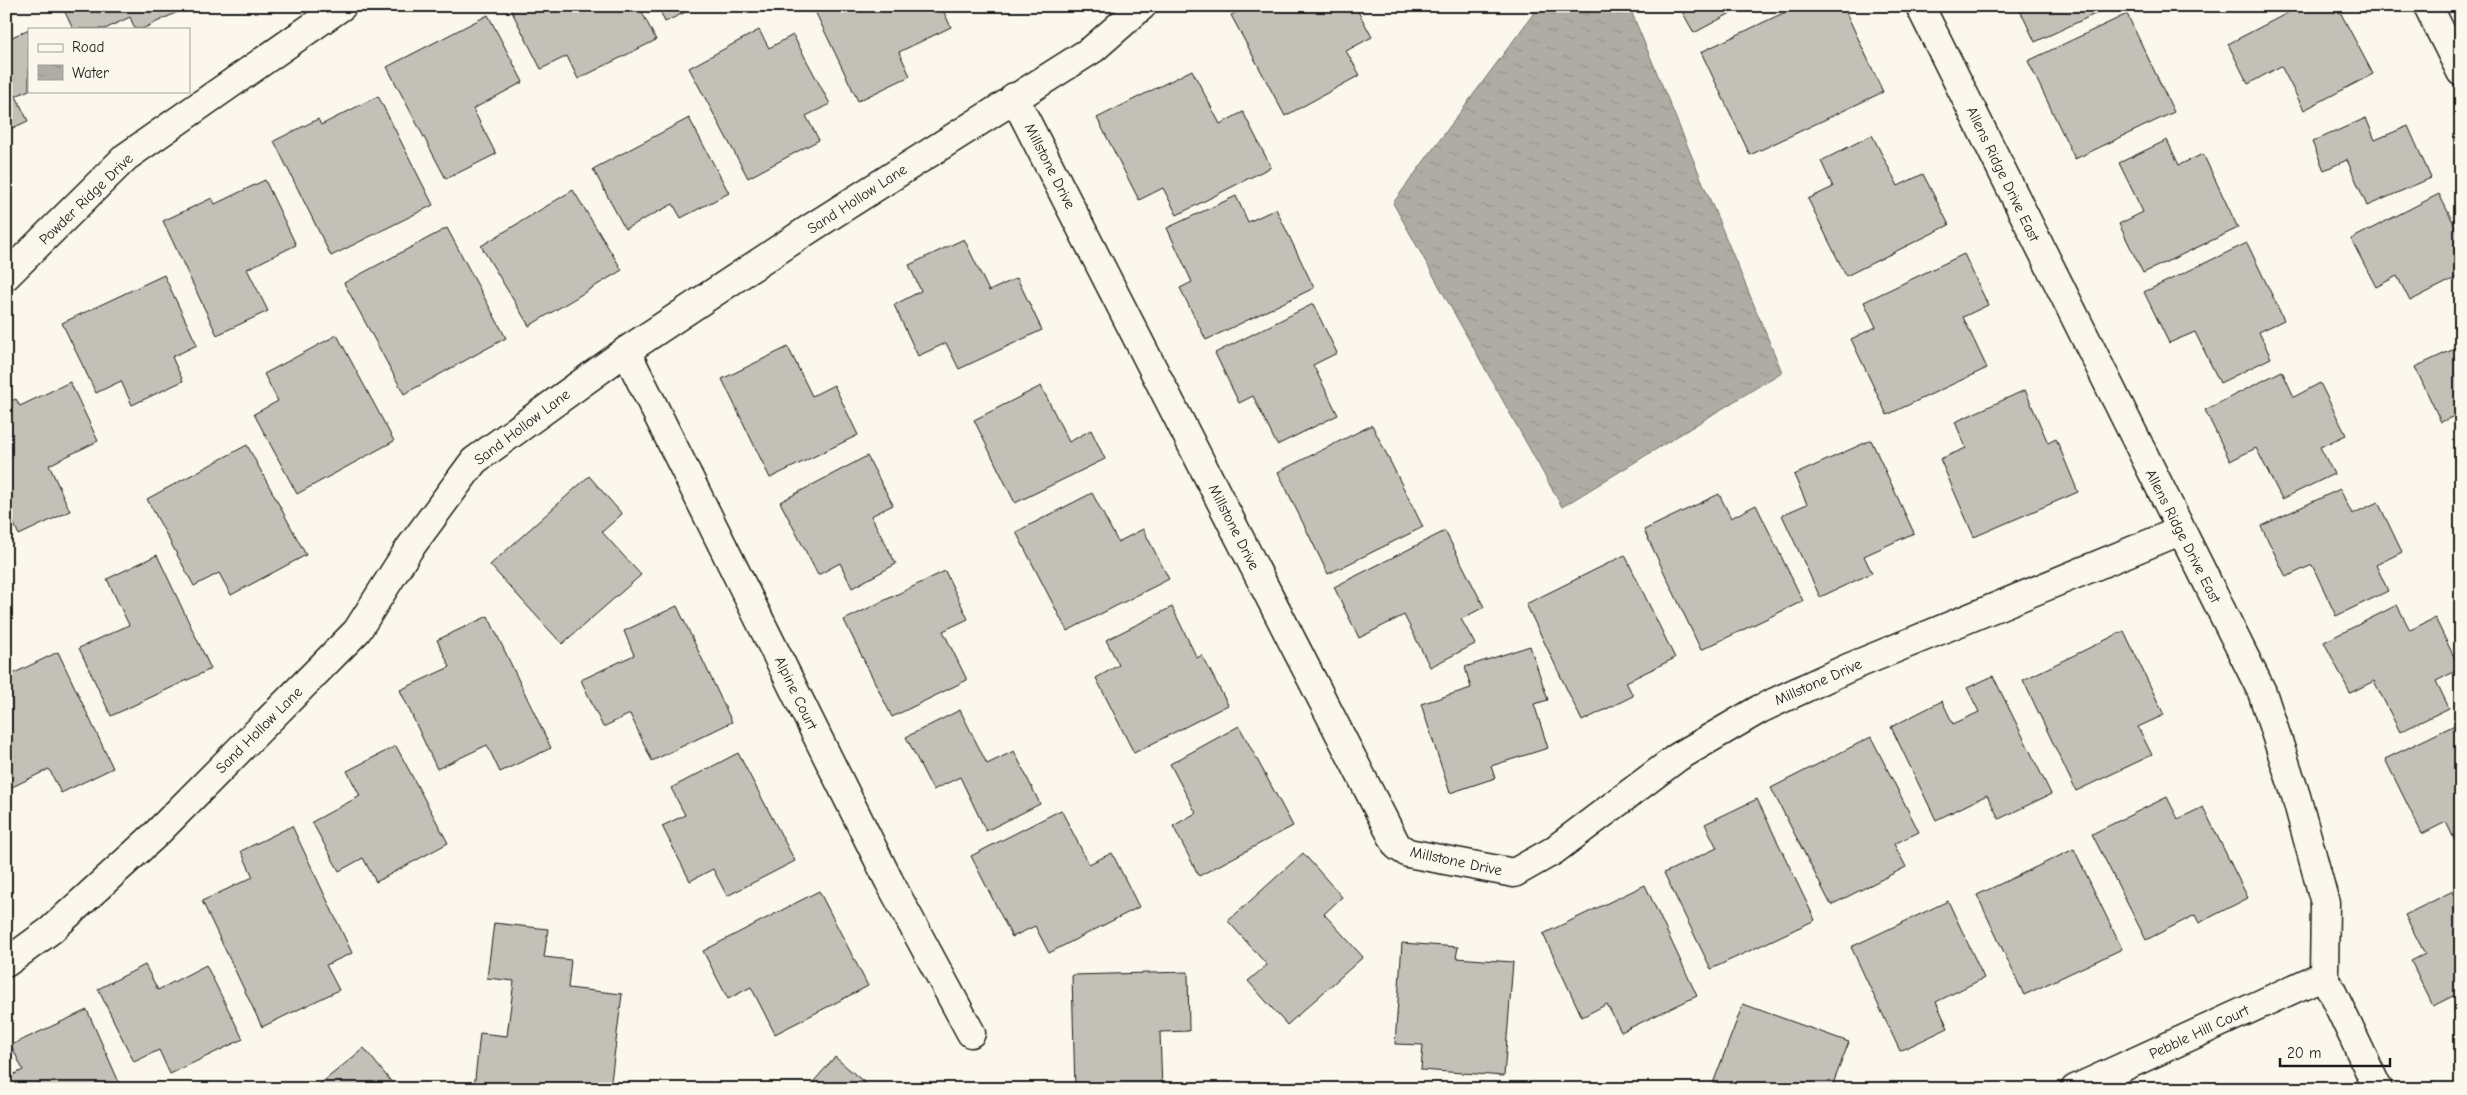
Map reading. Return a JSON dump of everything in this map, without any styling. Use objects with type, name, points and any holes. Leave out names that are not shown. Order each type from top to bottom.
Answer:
[{"type":"street","name":"Powder Ridge Drive","points":[[6,276],[126,157],[342,6]]},
{"type":"street","name":"Sand Hollow Lane","points":[[6,962],[50,930],[156,834],[357,631],[409,549],[474,461],[626,351],[1014,97],[1093,49],[1142,6]]},
{"type":"street","name":"Allens Ridge Drive East","points":[[1920,6],[2265,701],[2296,796],[2325,903],[2324,975],[2378,1089]]},
{"type":"street","points":[[2428,6],[2461,72]]},
{"type":"street","name":"Millstone Drive","points":[[1014,97],[1397,846],[1408,852],[1514,874],[1553,851],[1678,757],[1760,709],[1848,668],[2180,531]]},
{"type":"street","name":"Alpine Court","points":[[626,351],[889,881],[971,1033]]},
{"type":"street","name":"Pebble Hill Court","points":[[2075,1089],[2324,975]]},
{"type":"water","points":[[1539,6],[1629,6],[1782,372],[1562,507],[1393,203]]},
{"type":"building","points":[[62,6],[185,6],[186,8],[144,28],[135,28],[130,17],[107,28],[73,28]]},
{"type":"building","points":[[509,6],[639,6],[656,40],[578,79],[567,56],[541,69]]},
{"type":"building","points":[[658,6],[698,6],[665,22]]},
{"type":"building","points":[[941,6],[951,27],[899,52],[910,76],[858,101],[813,7]]},
{"type":"building","points":[[1248,6],[1355,6],[1372,37],[1346,51],[1360,75],[1285,116],[1231,15]]},
{"type":"building","points":[[1679,6],[1744,6],[1694,33]]},
{"type":"building","points":[[1798,6],[1843,6],[1883,92],[1750,155],[1701,52]]},
{"type":"building","points":[[2018,6],[2110,6],[2110,7],[2035,42]]},
{"type":"building","points":[[2301,6],[2337,6],[2373,74],[2304,110],[2281,66],[2248,84],[2228,44]]},
{"type":"building","points":[[2127,14],[2174,112],[2075,159],[2028,61]]},
{"type":"building","points":[[488,15],[523,82],[473,109],[496,154],[446,179],[387,67]]},
{"type":"building","points":[[28,29],[28,90],[16,96],[28,121],[6,131],[6,40]]},
{"type":"building","points":[[759,30],[769,48],[793,35],[830,104],[806,116],[819,140],[748,178],[689,68]]},
{"type":"building","points":[[1192,70],[1220,124],[1243,112],[1271,167],[1177,215],[1163,188],[1139,200],[1097,118]]},
{"type":"building","points":[[378,96],[433,205],[331,256],[274,141],[318,119],[321,125]]},
{"type":"building","points":[[689,118],[729,193],[681,218],[673,204],[625,229],[593,169]]},
{"type":"building","points":[[2366,118],[2375,140],[2408,126],[2431,178],[2367,206],[2347,160],[2324,170],[2312,142]]},
{"type":"building","points":[[1872,135],[1898,186],[1923,174],[1949,225],[1846,276],[1808,199],[1833,187],[1821,161]]},
{"type":"building","points":[[2167,140],[2179,165],[2203,154],[2238,228],[2143,273],[2119,224],[2143,212],[2119,163]]},
{"type":"building","points":[[265,180],[296,245],[247,269],[268,311],[217,335],[163,221],[212,198],[215,204]]},
{"type":"building","points":[[573,190],[622,270],[529,326],[481,246]]},
{"type":"building","points":[[2439,194],[2461,238],[2461,275],[2410,301],[2397,276],[2376,287],[2351,239]]},
{"type":"building","points":[[1236,196],[1248,222],[1276,209],[1314,288],[1206,340],[1180,288],[1192,282],[1167,228]]},
{"type":"building","points":[[447,228],[506,338],[404,394],[344,283]]},
{"type":"building","points":[[964,239],[989,291],[1017,278],[1042,330],[959,369],[946,343],[918,356],[894,305],[921,291],[909,265]]},
{"type":"building","points":[[2247,243],[2284,320],[2259,332],[2271,358],[2220,383],[2195,332],[2169,343],[2144,292]]},
{"type":"building","points":[[1964,254],[1988,305],[1963,317],[1987,368],[1887,415],[1851,339],[1876,327],[1864,302]]},
{"type":"building","points":[[164,275],[197,345],[172,357],[183,381],[132,405],[121,381],[96,393],[62,323]]},
{"type":"building","points":[[1313,304],[1337,353],[1313,365],[1338,415],[1277,445],[1253,396],[1239,403],[1215,353]]},
{"type":"building","points":[[337,335],[394,441],[297,494],[254,414],[278,401],[264,374]]},
{"type":"building","points":[[2461,346],[2461,413],[2441,422],[2415,367]]},
{"type":"building","points":[[788,347],[812,396],[834,385],[858,435],[770,478],[722,379]]},
{"type":"building","points":[[2282,371],[2294,397],[2320,383],[2346,435],[2320,447],[2334,474],[2282,499],[2256,448],[2230,461],[2205,410]]},
{"type":"building","points":[[70,382],[98,441],[49,465],[70,511],[19,535],[6,507],[6,403],[16,399],[20,406]]},
{"type":"building","points":[[1041,386],[1069,442],[1091,430],[1105,459],[1015,503],[974,420]]},
{"type":"building","points":[[2025,390],[2048,443],[2056,439],[2078,492],[1974,537],[1940,459],[1966,448],[1955,422]]},
{"type":"building","points":[[1372,425],[1423,527],[1328,574],[1278,472]]},
{"type":"building","points":[[1871,440],[1914,533],[1864,556],[1872,573],[1820,597],[1782,515],[1807,504],[1794,475]]},
{"type":"building","points":[[247,445],[306,555],[231,595],[219,573],[194,586],[147,499]]},
{"type":"building","points":[[867,456],[893,505],[871,516],[896,564],[852,588],[840,563],[818,575],[780,502]]},
{"type":"building","points":[[589,476],[622,514],[602,532],[641,575],[562,644],[490,565]]},
{"type":"building","points":[[2340,489],[2352,514],[2378,502],[2402,552],[2376,565],[2388,591],[2336,616],[2312,565],[2286,577],[2261,526]]},
{"type":"building","points":[[1092,493],[1118,542],[1143,529],[1169,579],[1067,631],[1016,532]]},
{"type":"building","points":[[1719,494],[1731,518],[1756,505],[1803,601],[1701,650],[1644,530]]},
{"type":"building","points":[[1445,531],[1484,607],[1461,619],[1475,644],[1430,667],[1404,615],[1359,638],[1334,587]]},
{"type":"building","points":[[157,555],[211,669],[111,716],[79,648],[129,625],[107,579]]},
{"type":"building","points":[[1625,555],[1675,658],[1626,682],[1633,696],[1582,721],[1526,604]]},
{"type":"building","points":[[945,571],[968,619],[943,631],[967,680],[892,717],[844,620]]},
{"type":"building","points":[[2397,605],[2410,630],[2435,618],[2460,669],[2436,681],[2449,708],[2400,732],[2374,681],[2350,693],[2324,642]]},
{"type":"building","points":[[677,606],[732,722],[652,761],[630,714],[603,727],[581,680],[634,655],[624,631]]},
{"type":"building","points":[[1172,607],[1197,658],[1202,655],[1228,705],[1134,753],[1096,678],[1119,665],[1106,640]]},
{"type":"building","points":[[488,616],[551,748],[500,772],[487,745],[437,769],[400,690],[450,667],[437,640]]},
{"type":"building","points":[[2124,631],[2164,715],[2138,727],[2152,755],[2076,791],[2023,680]]},
{"type":"building","points":[[1530,646],[1548,700],[1534,704],[1548,748],[1491,766],[1495,778],[1450,793],[1421,704],[1471,688],[1465,667]]},
{"type":"building","points":[[58,652],[113,768],[61,793],[49,769],[6,790],[6,677]]},
{"type":"building","points":[[1993,676],[2051,794],[1999,819],[1987,795],[1936,820],[1891,727],[1942,701],[1953,724],[1979,712],[1967,688]]},
{"type":"building","points":[[960,710],[987,764],[1014,751],[1040,804],[986,831],[960,777],[933,790],[906,737]]},
{"type":"building","points":[[2461,722],[2461,846],[2458,847],[2446,822],[2422,834],[2385,759]]},
{"type":"building","points":[[1239,726],[1293,826],[1199,876],[1173,826],[1196,813],[1170,764]]},
{"type":"building","points":[[1871,737],[1919,832],[1894,844],[1906,867],[1831,905],[1771,788]]},
{"type":"building","points":[[396,746],[448,843],[376,882],[363,858],[339,871],[312,822],[360,796],[347,771]]},
{"type":"building","points":[[738,753],[795,861],[727,896],[713,869],[690,881],[662,826],[685,815],[671,788]]},
{"type":"building","points":[[2167,797],[2178,819],[2203,807],[2248,898],[2199,923],[2195,915],[2146,940],[2092,834]]},
{"type":"building","points":[[1757,799],[1815,920],[1711,969],[1664,873],[1717,848],[1705,824]]},
{"type":"building","points":[[1061,810],[1089,864],[1112,853],[1139,907],[1049,953],[1035,926],[1012,937],[971,856]]},
{"type":"building","points":[[292,826],[352,953],[326,965],[339,990],[262,1027],[202,901],[253,877],[241,851]]},
{"type":"building","points":[[2074,849],[2122,949],[2024,995],[1977,895]]},
{"type":"building","points":[[1303,853],[1342,897],[1324,914],[1363,957],[1287,1025],[1248,981],[1267,965],[1228,921]]},
{"type":"building","points":[[1645,885],[1697,996],[1621,1032],[1607,1004],[1582,1017],[1543,934]]},
{"type":"building","points":[[2461,887],[2461,992],[2433,1006],[2411,961],[2425,954],[2405,915]]},
{"type":"building","points":[[819,891],[868,986],[775,1034],[751,987],[728,999],[703,951]]},
{"type":"building","points":[[1948,901],[1984,978],[1936,1002],[1948,1028],[1900,1051],[1851,947]]},
{"type":"building","points":[[494,923],[548,929],[544,957],[571,960],[568,988],[622,994],[610,1089],[474,1088],[480,1033],[507,1036],[514,981],[487,978]]},
{"type":"building","points":[[1402,943],[1458,947],[1456,958],[1513,962],[1504,1076],[1421,1070],[1423,1045],[1395,1044]]},
{"type":"building","points":[[145,965],[158,990],[206,965],[243,1039],[170,1074],[159,1050],[134,1062],[98,989]]},
{"type":"building","points":[[1188,972],[1189,1031],[1160,1032],[1162,1089],[1075,1089],[1072,975]]},
{"type":"building","points":[[1743,1004],[1849,1042],[1831,1089],[1720,1089],[1712,1086]]},
{"type":"building","points":[[87,1010],[122,1089],[6,1089],[6,1078],[23,1070],[11,1045]]},
{"type":"building","points":[[364,1048],[397,1089],[314,1089]]},
{"type":"building","points":[[835,1057],[872,1089],[807,1089]]}]
